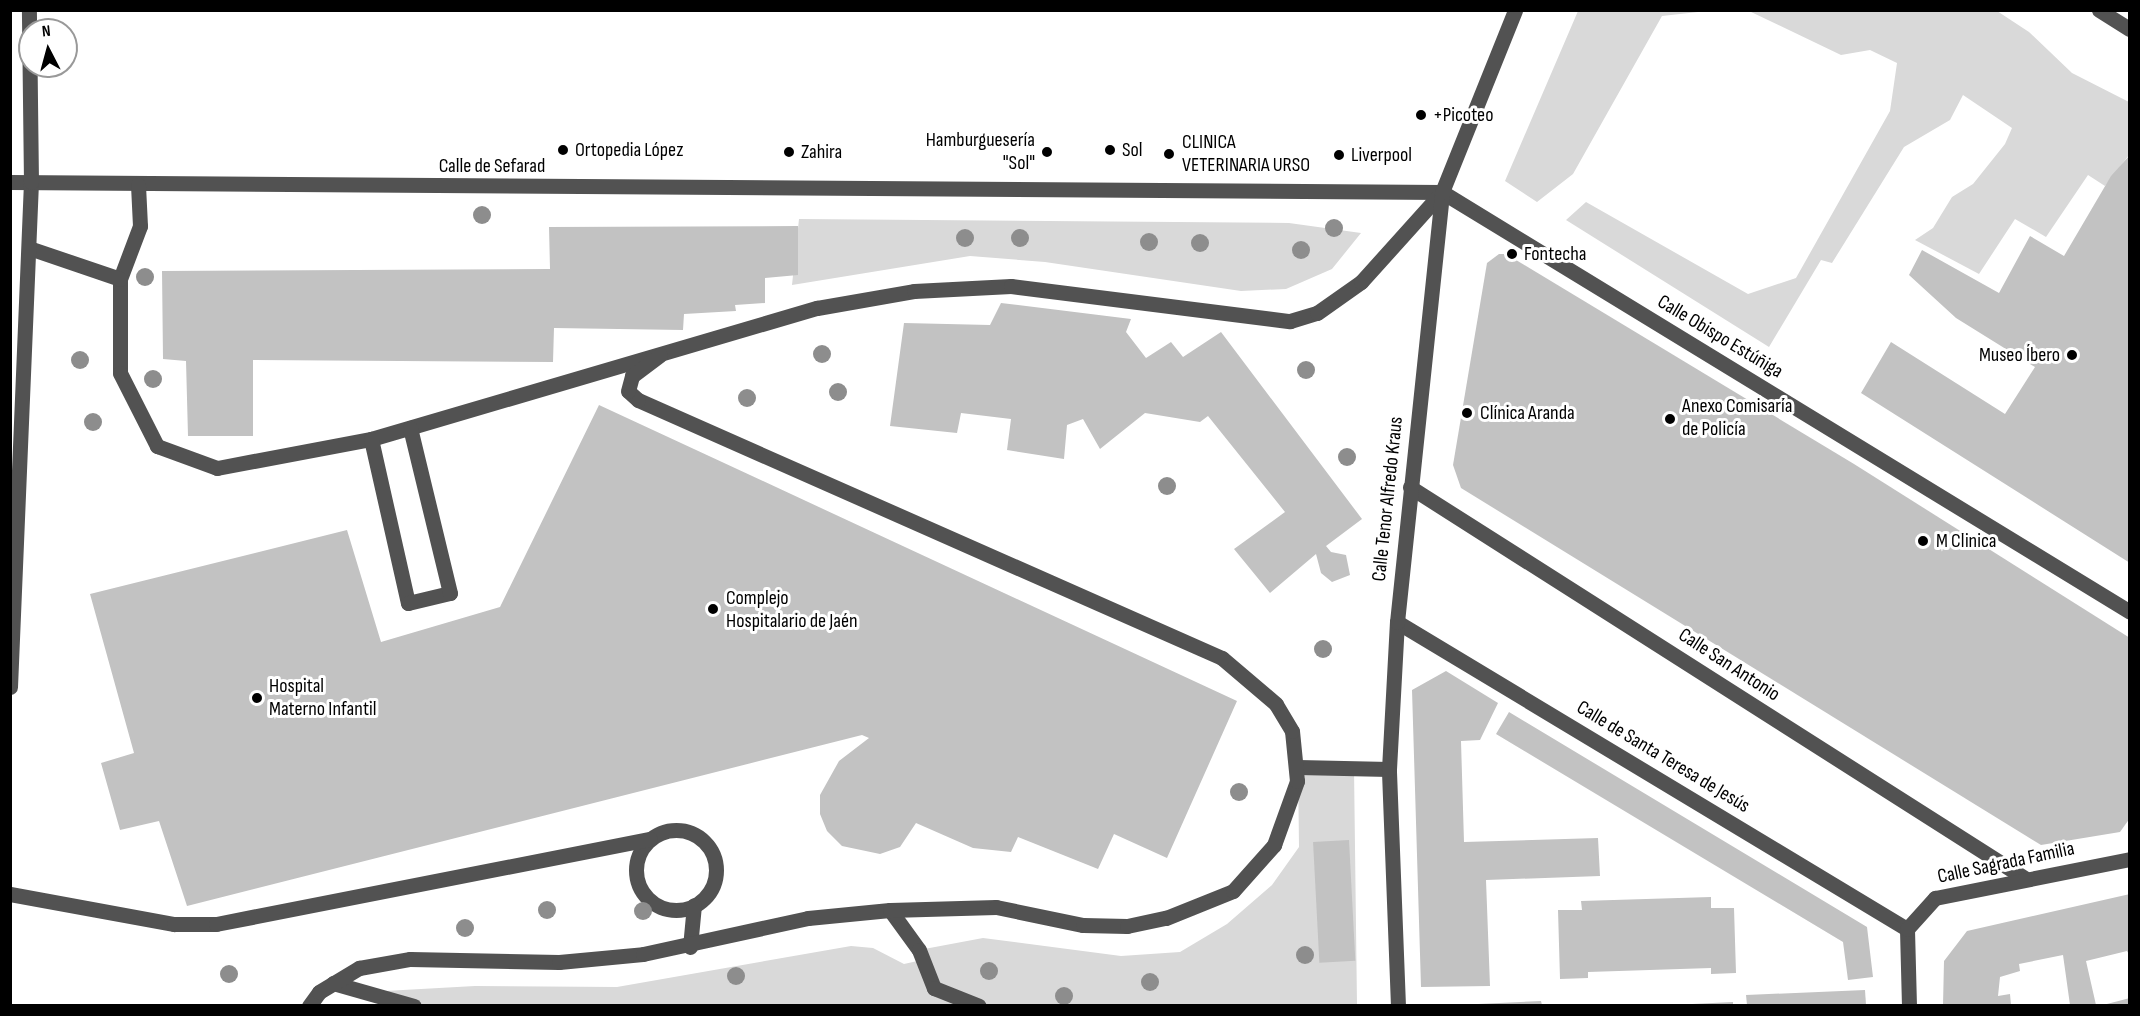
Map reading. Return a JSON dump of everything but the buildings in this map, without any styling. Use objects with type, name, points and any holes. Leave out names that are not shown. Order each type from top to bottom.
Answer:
[{"type":"street","points":[[10,687],[17,451],[31,182],[29,10]]},
{"type":"street","name":"Calle Tenor Alfredo Kraus","points":[[1398,1005],[1389,768],[1397,622],[1442,192],[1515,10]]},
{"type":"street","points":[[2099,10],[2130,29]]},
{"type":"street","name":"Calle de Sefarad","points":[[10,182],[138,185],[1442,192]]},
{"type":"street","points":[[138,185],[140,226],[120,279],[120,373],[157,446],[217,468],[371,439],[817,308],[925,290],[1011,286],[1290,321],[1317,313],[1361,282],[1442,192]]},
{"type":"street","name":"Calle Obispo Estúñiga","points":[[1442,192],[2130,612]]},
{"type":"street","points":[[29,248],[120,279]]},
{"type":"street","points":[[309,1005],[333,983],[359,968],[410,959],[559,962],[690,947],[808,918],[890,910],[996,907],[1083,925],[1127,926],[1198,907],[1233,891],[1274,845],[1298,767],[1292,731],[1276,704],[1222,658],[638,400],[628,391],[632,376],[660,355]]},
{"type":"street","points":[[371,439],[408,603],[450,593],[410,428]]},
{"type":"street","name":"Calle San Antonio","points":[[1410,487],[2025,879]]},
{"type":"street","name":"Calle de Santa Teresa de Jesús","points":[[1397,622],[1907,929]]},
{"type":"street","points":[[1298,767],[1389,768]]},
{"type":"street","points":[[10,894],[174,924],[216,924],[650,839],[671,830],[685,831],[708,845],[716,872],[709,891],[694,905],[667,909],[644,894],[635,870],[650,839]]},
{"type":"street","name":"Calle Sagrada Familia","points":[[1907,929],[1935,898],[2130,859]]},
{"type":"street","points":[[690,947],[694,905]]},
{"type":"street","points":[[890,910],[919,950],[934,988],[979,1005]]},
{"type":"street","points":[[1907,929],[1909,1005]]},
{"type":"street","points":[[333,983],[414,1005]]},
{"type":"shaded area","points":[[1578,11],[1707,11],[1662,16],[1573,174],[1537,202],[1505,181]]},
{"type":"shaded area","points":[[1749,11],[1997,11],[2029,32],[2072,73],[2129,102],[2129,155],[2105,186],[2088,175],[2046,237],[2015,219],[1979,274],[1915,240],[1933,228],[1952,197],[1973,184],[2005,144],[2012,128],[1963,95],[1950,120],[1904,147],[1832,263],[1821,260],[1769,347],[1566,220],[1586,202],[1748,294],[1796,278],[1890,111],[1897,63],[1870,50],[1841,55]]},
{"type":"shaded area","points":[[799,219],[1289,223],[1361,233],[1332,269],[1286,289],[1241,291],[1045,262],[970,256],[792,285]]},
{"type":"shaded area","points":[[1298,767],[1354,768],[1357,1005],[381,1006],[387,999],[367,992],[475,986],[617,987],[851,946],[873,948],[904,964],[922,960],[919,950],[983,938],[1121,956],[1180,952],[1227,924],[1272,885],[1299,847]]},
{"type":"place","name":"+Picoteo","points":[[1421,115]]},
{"type":"place","name":"Ortopedia López","points":[[563,150]]},
{"type":"place","name":"Sol","points":[[1110,150]]},
{"type":"place","name":"Zahira","points":[[789,152]]},
{"type":"place","name":"Hamburguesería \"Sol\"","points":[[1047,152]]},
{"type":"place","name":"CLINICA VETERINARIA URSO","points":[[1169,154]]},
{"type":"place","name":"Liverpool","points":[[1339,155]]},
{"type":"place","name":"Fontecha","points":[[1512,254]]},
{"type":"place","name":"Museo Íbero","points":[[2072,355]]},
{"type":"place","name":"Clínica Aranda","points":[[1467,413]]},
{"type":"place","name":"Anexo Comisaría de Policía","points":[[1670,419]]},
{"type":"place","name":"M Clinica","points":[[1923,541]]},
{"type":"place","name":"Complejo Hospitalario de Jaén","points":[[713,609]]},
{"type":"place","name":"Hospital Materno Infantil","points":[[257,698]]}]
